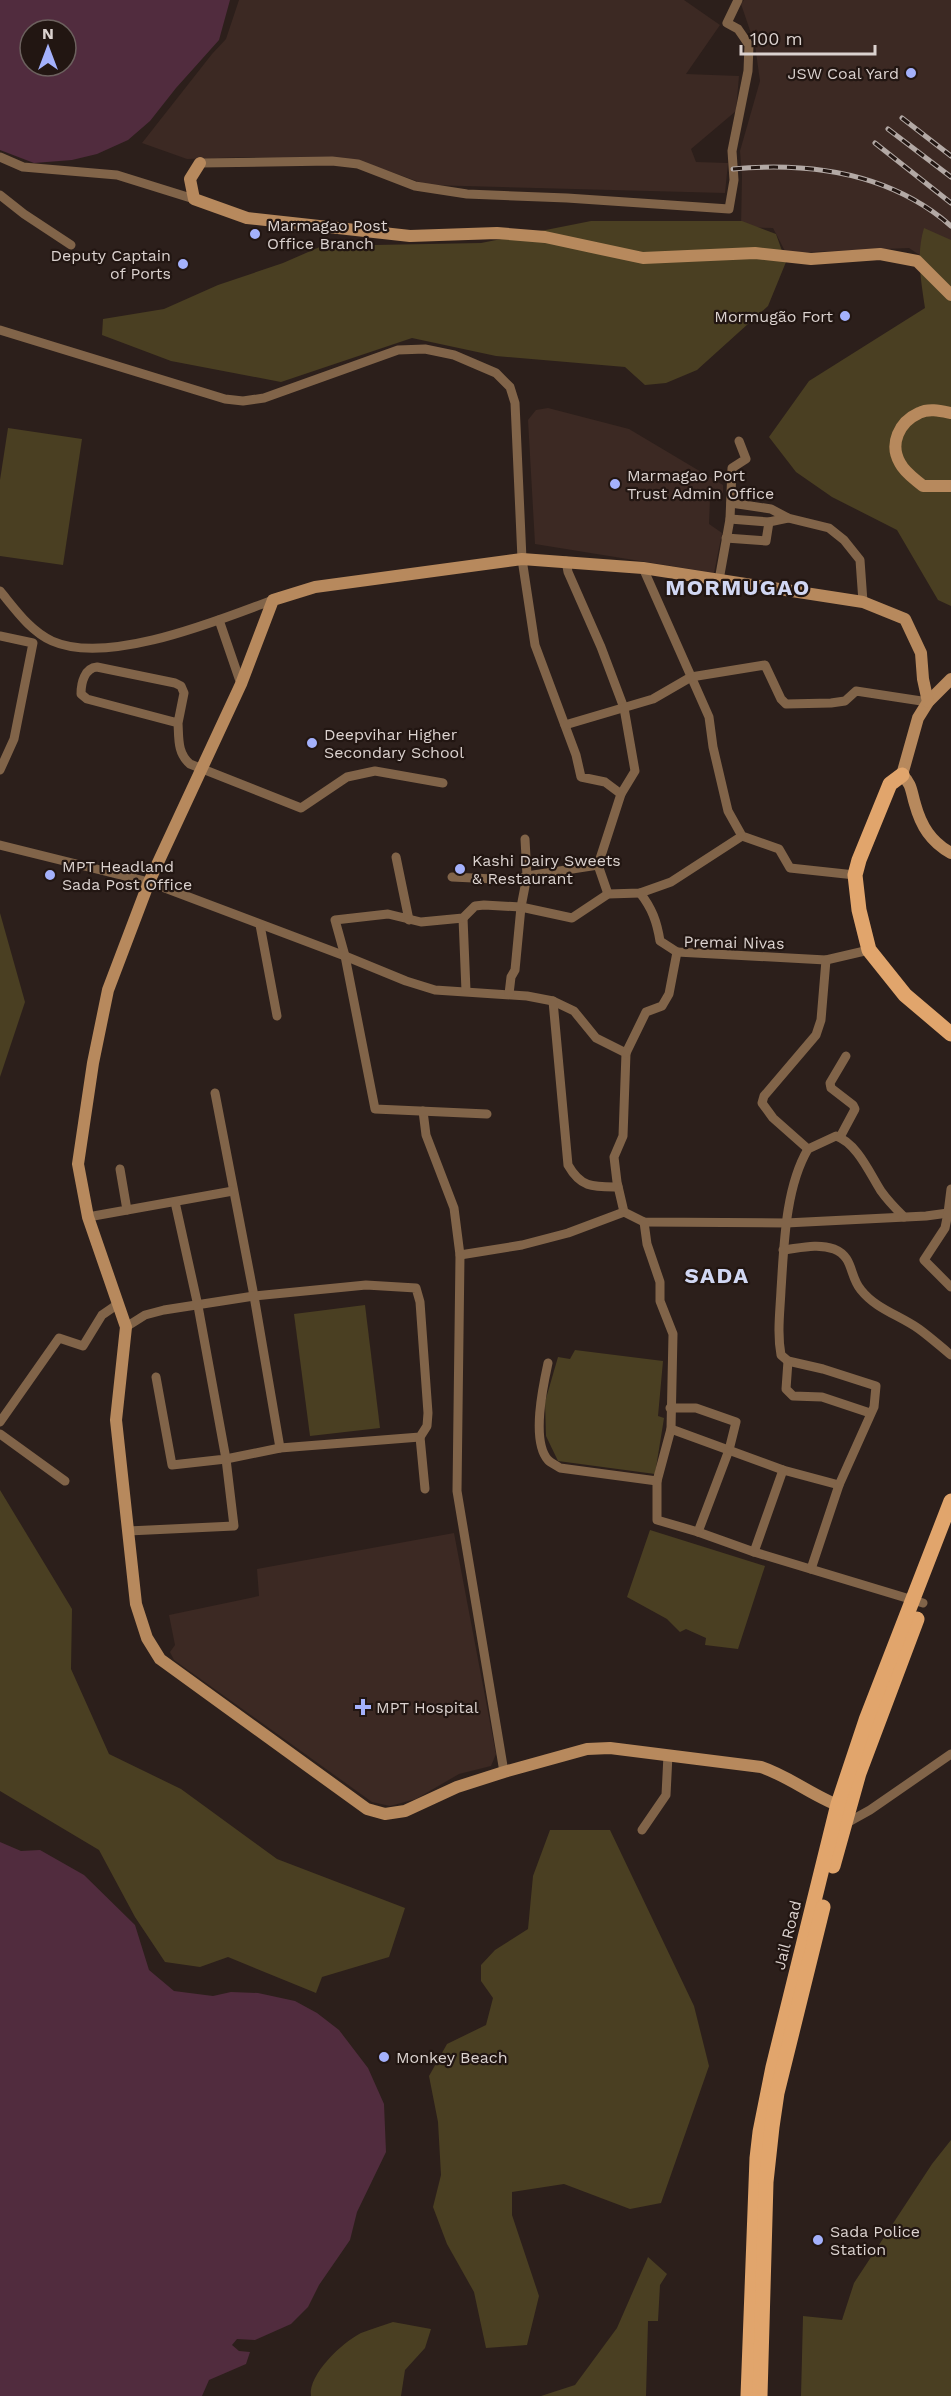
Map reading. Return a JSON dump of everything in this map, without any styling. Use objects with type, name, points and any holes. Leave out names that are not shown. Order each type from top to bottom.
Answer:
[{"type":"main road","points":[[902,775],[890,783],[855,875],[859,910],[869,950],[905,995],[951,1034]]},
{"type":"main road","name":"Jail Road","points":[[918,1602],[951,1501]]},
{"type":"main road","name":"Jail Road","points":[[748,2396],[760,2132],[778,2045],[843,1807],[857,1745],[951,1530]]},
{"type":"main road","name":"Jail Road","points":[[760,2396],[766,2182],[772,2127],[838,1825]]},
{"type":"street","points":[[194,199],[190,179],[200,163],[332,161],[358,164],[415,186],[468,194],[729,209],[734,180],[732,151],[748,71],[749,45],[738,29],[727,23],[738,0]]},
{"type":"street","points":[[0,157],[23,167],[117,175],[247,218],[410,236],[497,233],[545,237],[643,258],[754,253],[811,259],[880,254],[917,261],[951,295]]},
{"type":"street","points":[[0,195],[71,245]]},
{"type":"street","points":[[0,330],[225,399],[243,401],[264,398],[398,350],[425,348],[464,360],[496,374],[510,387],[515,403],[522,559],[535,645],[581,777],[604,782],[621,794]]},
{"type":"street","points":[[951,413],[936,410],[920,412],[906,422],[896,436],[895,450],[906,472],[923,486],[951,486]]},
{"type":"street","points":[[719,580],[731,503],[732,468],[746,459],[739,441]]},
{"type":"street","points":[[731,503],[771,509],[788,518],[829,528],[844,540],[860,561],[863,602]]},
{"type":"street","points":[[729,519],[769,522],[788,518]]},
{"type":"street","points":[[726,538],[766,541],[769,522]]},
{"type":"street","points":[[0,591],[32,628],[52,641],[75,647],[108,648],[145,642],[219,620],[315,587],[522,559],[643,568],[863,602],[905,619],[921,653],[928,702]]},
{"type":"street","points":[[566,561],[568,572],[601,647],[624,708],[635,771],[621,794],[598,864],[608,894]]},
{"type":"street","points":[[643,568],[709,717],[728,811],[741,836],[779,849],[790,868],[855,875]]},
{"type":"street","points":[[273,600],[241,684],[149,882],[108,990],[93,1063],[78,1164],[88,1217],[126,1327],[116,1420],[136,1604],[147,1638],[160,1659],[367,1809],[385,1814],[405,1811],[457,1787],[504,1772],[587,1749],[610,1748],[761,1767],[784,1775],[819,1797],[843,1807]]},
{"type":"street","points":[[219,620],[241,684]]},
{"type":"street","points":[[0,636],[33,643],[14,739],[0,771]]},
{"type":"street","points":[[564,725],[653,699],[691,677],[765,665],[781,699],[786,704],[845,701],[856,691],[928,702]]},
{"type":"street","points":[[178,723],[87,699],[81,694],[87,672],[91,667],[97,667],[181,686],[184,693],[178,723],[182,757],[190,764],[301,808],[347,777],[375,771],[443,783]]},
{"type":"street","points":[[951,679],[928,702],[918,718],[902,775],[910,782],[920,823],[932,838],[951,853]]},
{"type":"street","points":[[487,1114],[375,1109],[345,956],[335,920],[388,914],[421,922],[463,918],[475,906],[521,907],[572,918],[608,894],[640,893],[671,882],[741,836]]},
{"type":"street","points":[[509,994],[511,977],[515,970],[521,907],[527,876],[525,838]]},
{"type":"street","points":[[0,845],[149,882],[406,981],[435,990],[509,994],[554,1001],[574,1011],[596,1038],[626,1053],[623,1136],[614,1157],[624,1212]]},
{"type":"street","points":[[396,857],[409,920]]},
{"type":"street","points":[[452,877],[517,880],[527,876],[598,864]]},
{"type":"street","points":[[640,893],[650,905],[660,941],[677,952]]},
{"type":"street","points":[[463,918],[466,991]]},
{"type":"street","points":[[260,925],[277,1016]]},
{"type":"street","name":"Premai Nivas","points":[[626,1053],[646,1012],[662,1006],[669,994],[677,952],[826,960],[869,950]]},
{"type":"street","points":[[808,1149],[773,1118],[762,1103],[764,1096],[816,1035],[821,1020],[826,960]]},
{"type":"street","points":[[554,1001],[567,1165],[575,1178],[586,1184],[595,1187],[618,1187]]},
{"type":"street","points":[[840,1137],[855,1109],[831,1088],[830,1083],[846,1056]]},
{"type":"street","points":[[215,1093],[254,1296],[280,1448]]},
{"type":"street","points":[[423,1111],[426,1135],[454,1208],[460,1255],[457,1491],[504,1772]]},
{"type":"street","points":[[811,1569],[839,1485],[874,1407],[876,1386],[823,1369],[788,1361],[781,1355],[778,1335],[786,1223],[795,1184],[808,1149],[836,1136],[840,1137],[868,1166],[881,1191],[904,1217]]},
{"type":"street","points":[[120,1169],[127,1210]]},
{"type":"street","points":[[951,1189],[948,1230],[924,1260],[951,1287]]},
{"type":"street","points":[[88,1217],[233,1191]]},
{"type":"street","points":[[128,1531],[234,1526],[226,1459],[198,1306],[175,1202]]},
{"type":"street","points":[[460,1255],[522,1245],[568,1233],[624,1212],[644,1222],[786,1223],[948,1213]]},
{"type":"street","points":[[644,1222],[647,1244],[660,1282],[660,1301],[673,1334],[671,1430],[657,1481],[657,1521],[918,1602]]},
{"type":"street","points":[[783,1250],[822,1247],[834,1249],[844,1255],[851,1264],[860,1290],[881,1308],[918,1328],[951,1355]]},
{"type":"street","points":[[126,1327],[145,1315],[164,1310],[254,1296],[366,1285],[416,1288],[420,1302],[428,1413],[427,1426],[420,1437],[425,1489]]},
{"type":"street","points":[[0,1422],[59,1338],[82,1346],[102,1315],[118,1304]]},
{"type":"street","points":[[788,1361],[786,1389],[793,1396],[822,1397],[870,1413]]},
{"type":"street","points":[[548,1363],[540,1400],[541,1441],[547,1459],[560,1468],[657,1481]]},
{"type":"street","points":[[156,1377],[172,1465],[226,1459],[280,1448],[420,1437]]},
{"type":"street","points":[[670,1407],[696,1408],[736,1422],[729,1450],[698,1532]]},
{"type":"street","points":[[671,1430],[783,1470],[839,1485]]},
{"type":"street","points":[[0,1434],[65,1481]]},
{"type":"street","points":[[754,1552],[783,1470]]},
{"type":"street","points":[[838,1825],[870,1810],[951,1754]]},
{"type":"street","points":[[642,1830],[666,1795],[668,1755]]},
{"type":"shaded area","points":[[0,0],[230,0],[219,40],[150,121],[128,140],[97,154],[72,160],[34,163],[0,150]]},
{"type":"shaded area","points":[[239,0],[684,0],[720,25],[686,74],[739,76],[736,111],[691,149],[696,162],[728,163],[725,193],[428,185],[357,160],[247,157],[187,159],[142,143],[226,39]]},
{"type":"shaded area","points":[[744,0],[951,0],[951,276],[909,248],[786,253],[773,228],[741,227],[740,151],[760,81],[755,45],[741,4]]},
{"type":"shaded area","points":[[591,221],[742,221],[776,234],[786,262],[768,306],[697,370],[666,383],[645,385],[625,367],[496,356],[412,338],[281,382],[171,361],[102,335],[103,319],[164,309],[218,285],[283,263],[322,246],[481,243]]},
{"type":"shaded area","points":[[924,228],[951,240],[951,606],[938,600],[897,530],[832,497],[796,472],[769,437],[809,381],[925,308],[920,258]]},
{"type":"shaded area","points":[[548,408],[629,429],[723,485],[723,493],[710,498],[709,524],[722,533],[714,573],[535,544],[528,420],[536,410]]},
{"type":"shaded area","points":[[8,428],[82,439],[63,565],[0,556],[0,480]]},
{"type":"shaded area","points":[[0,913],[25,1002],[0,1077]]},
{"type":"shaded area","points":[[365,1305],[380,1428],[310,1436],[294,1314]]},
{"type":"shaded area","points":[[575,1350],[663,1361],[658,1416],[664,1418],[655,1474],[558,1461],[546,1436],[545,1402],[558,1357],[570,1359]]},
{"type":"shaded area","points":[[0,1490],[72,1609],[71,1669],[109,1754],[181,1789],[277,1859],[405,1908],[389,1957],[322,1977],[316,1993],[228,1957],[200,1967],[165,1962],[135,1917],[99,1850],[0,1791]]},
{"type":"shaded area","points":[[650,1530],[765,1566],[738,1649],[705,1645],[706,1638],[686,1629],[680,1632],[667,1619],[627,1597]]},
{"type":"shaded area","name":"MPT Hospital","points":[[454,1533],[496,1754],[491,1766],[459,1774],[416,1799],[390,1806],[372,1802],[174,1660],[170,1652],[175,1645],[169,1615],[259,1596],[257,1569]]},
{"type":"shaded area","points":[[550,1830],[610,1830],[694,2006],[709,2066],[661,2203],[630,2209],[564,2184],[512,2192],[512,2215],[539,2296],[527,2345],[486,2348],[474,2292],[447,2244],[433,2207],[441,2175],[438,2122],[429,2076],[447,2044],[486,2025],[493,1998],[481,1981],[481,1965],[495,1950],[528,1929],[533,1876]]},
{"type":"shaded area","points":[[0,1842],[21,1851],[40,1850],[84,1875],[135,1925],[149,1970],[174,1991],[213,1996],[231,1992],[258,1993],[295,2001],[317,2013],[339,2030],[368,2068],[384,2104],[386,2152],[357,2212],[350,2240],[319,2285],[308,2307],[291,2324],[255,2340],[237,2339],[232,2345],[239,2351],[250,2352],[246,2364],[209,2380],[202,2396],[0,2396]]},
{"type":"shaded area","points":[[951,2140],[951,2396],[801,2396],[803,2316],[842,2320],[854,2283],[932,2164]]},
{"type":"shaded area","points":[[648,2257],[667,2274],[660,2285],[658,2321],[648,2321],[646,2396],[541,2396],[575,2385],[617,2328]]},
{"type":"shaded area","points":[[393,2322],[431,2329],[425,2348],[405,2370],[401,2396],[311,2396],[315,2378],[336,2351],[361,2333]]},
{"type":"railway","points":[[902,118],[951,156]]},
{"type":"railway","points":[[888,129],[951,177]]},
{"type":"railway","points":[[875,143],[951,203]]},
{"type":"railway","points":[[733,169],[791,168],[848,175],[902,194],[927,208],[951,226]]},
{"type":"place","name":"JSW Coal Yard","points":[[911,73]]},
{"type":"place","name":"Marmagao Post Office Branch","points":[[255,234]]},
{"type":"place","name":"Deputy Captain of Ports","points":[[183,264]]},
{"type":"place","name":"Mormugão Fort","points":[[845,316]]},
{"type":"place","name":"Marmagao Port Trust Admin Office","points":[[615,484]]},
{"type":"place","name":"Deepvihar Higher Secondary School","points":[[312,743]]},
{"type":"place","name":"Kashi Dairy Sweets & Restaurant","points":[[460,869]]},
{"type":"place","name":"MPT Headland Sada Post Office","points":[[50,875]]},
{"type":"place","name":"MPT Hospital","points":[[363,1707]]},
{"type":"place","name":"Monkey Beach","points":[[384,2057]]},
{"type":"place","name":"Sada Police Station","points":[[818,2240]]},
{"type":"district","name":"MORMUGAO","points":[[738,587]]},
{"type":"district","name":"SADA","points":[[717,1275]]}]
